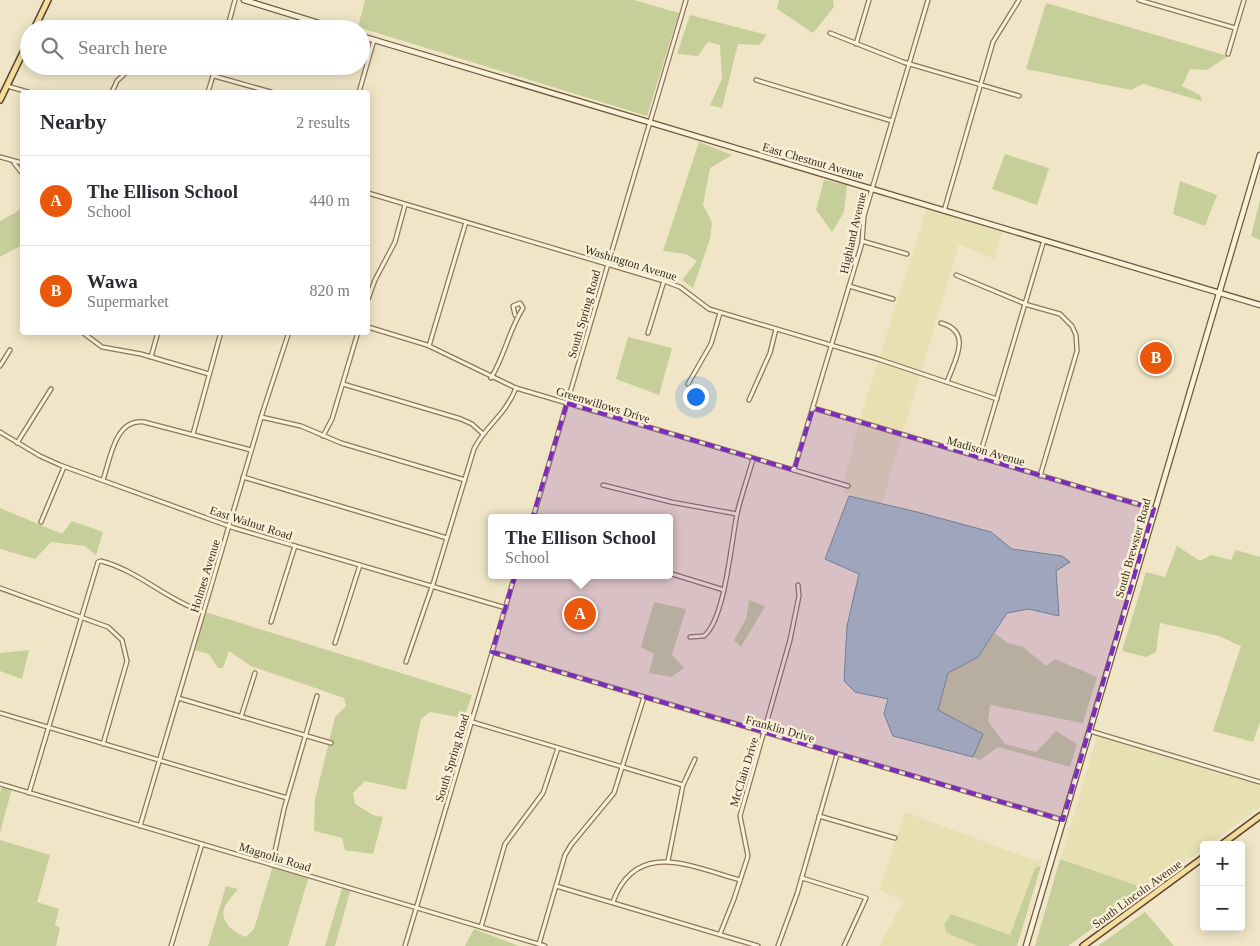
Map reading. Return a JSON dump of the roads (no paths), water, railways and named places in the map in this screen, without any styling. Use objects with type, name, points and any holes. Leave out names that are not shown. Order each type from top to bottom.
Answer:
[{"type":"main road","points":[[38,20],[48,0]]},
{"type":"main road","points":[[0,100],[20,59]]},
{"type":"main road","points":[[1226,841],[1260,816]]},
{"type":"main road","name":"South Lincoln Avenue","points":[[1083,946],[1200,860]]},
{"type":"street","points":[[229,20],[235,0]]},
{"type":"street","points":[[244,0],[309,20]]},
{"type":"street","name":"South Spring Road","points":[[533,514],[686,0]]},
{"type":"street","points":[[856,44],[869,0]]},
{"type":"street","name":"Highland Avenue","points":[[794,470],[862,241],[863,221],[928,0]]},
{"type":"street","points":[[944,211],[996,38],[1019,0]]},
{"type":"street","points":[[1138,0],[1235,28]]},
{"type":"street","points":[[1228,54],[1244,0]]},
{"type":"street","points":[[830,33],[909,64],[1019,96]]},
{"type":"street","name":"East Chestnut Avenue","points":[[370,39],[1260,305]]},
{"type":"street","points":[[370,54],[374,40]]},
{"type":"street","points":[[113,90],[117,81],[123,75]]},
{"type":"street","points":[[360,90],[364,75]]},
{"type":"street","points":[[209,90],[214,76],[264,90]]},
{"type":"street","points":[[756,80],[892,121]]},
{"type":"street","points":[[7,86],[21,90]]},
{"type":"street","name":"South Brewster Road","points":[[1026,946],[1260,155]]},
{"type":"street","points":[[0,157],[20,163]]},
{"type":"street","points":[[14,162],[20,170]]},
{"type":"street","name":"Washington Avenue","points":[[370,194],[664,281],[680,287],[709,309],[720,313],[997,399]]},
{"type":"street","points":[[370,293],[374,280],[395,242],[406,204]]},
{"type":"street","points":[[429,346],[466,222]]},
{"type":"street","points":[[979,458],[1044,240]]},
{"type":"street","points":[[862,241],[907,254]]},
{"type":"street","points":[[956,275],[1025,303],[1060,314],[1072,326],[1077,342],[1077,351],[1040,476]]},
{"type":"street","points":[[648,333],[664,281]]},
{"type":"street","points":[[849,286],[894,299]]},
{"type":"street","points":[[491,378],[504,355],[513,323],[523,308],[519,302],[512,308],[515,315]]},
{"type":"street","points":[[688,384],[711,344],[720,313]]},
{"type":"street","points":[[941,323],[955,329],[960,336],[958,349],[947,382]]},
{"type":"street","name":"Greenwillows Drive","points":[[370,329],[429,346],[491,378],[516,388],[848,486]]},
{"type":"street","points":[[749,400],[770,353],[776,329]]},
{"type":"street","points":[[85,335],[98,346],[151,357],[209,374]]},
{"type":"street","points":[[151,357],[157,335]]},
{"type":"street","points":[[194,434],[220,335]]},
{"type":"street","name":"Holmes Avenue","points":[[140,826],[251,450],[288,335]]},
{"type":"street","points":[[324,436],[332,419],[357,335]]},
{"type":"street","points":[[0,366],[10,350]]},
{"type":"street","points":[[343,384],[461,419],[472,424],[483,434]]},
{"type":"street","points":[[406,662],[432,586],[474,449],[483,434],[502,414],[516,388]]},
{"type":"street","points":[[17,443],[51,389]]},
{"type":"street","name":"Madison Avenue","points":[[813,408],[1154,509]]},
{"type":"street","points":[[261,417],[301,426],[324,436],[464,480]]},
{"type":"street","points":[[103,481],[118,437],[125,427],[132,423],[144,422],[251,450]]},
{"type":"street","name":"East Walnut Road","points":[[0,432],[64,467],[229,526],[506,608]]},
{"type":"street","points":[[690,637],[700,638],[711,630],[724,590],[737,514],[754,458]]},
{"type":"street","points":[[41,522],[64,467]]},
{"type":"street","points":[[243,477],[447,538]]},
{"type":"street","points":[[604,485],[671,502],[737,514]]},
{"type":"street","points":[[271,622],[295,546]]},
{"type":"street","points":[[29,793],[97,564],[101,561],[130,572],[176,602],[203,612]]},
{"type":"street","points":[[335,643],[360,565]]},
{"type":"street","points":[[673,574],[724,590]]},
{"type":"street","name":"South Spring Road","points":[[405,946],[515,579]]},
{"type":"street","name":"McClain Drive","points":[[720,934],[748,856],[740,816],[795,620],[799,596],[798,585]]},
{"type":"street","points":[[0,588],[81,618],[100,623],[114,631],[122,640],[127,657],[123,679],[103,744]]},
{"type":"street","name":"Franklin Drive","points":[[492,652],[1063,820]]},
{"type":"street","points":[[241,717],[255,673]]},
{"type":"street","points":[[272,865],[287,798],[317,696]]},
{"type":"street","points":[[178,698],[331,743]]},
{"type":"street","points":[[539,944],[565,855],[571,845],[612,797],[644,698]]},
{"type":"street","points":[[0,713],[287,798]]},
{"type":"street","points":[[472,722],[683,785]]},
{"type":"street","points":[[1090,731],[1260,782]]},
{"type":"street","points":[[480,927],[505,844],[543,793],[558,748]]},
{"type":"street","points":[[778,946],[793,908],[837,754]]},
{"type":"street","points":[[668,860],[683,785],[695,759]]},
{"type":"street","name":"Magnolia Road","points":[[0,784],[546,946]]},
{"type":"street","points":[[819,816],[895,838]]},
{"type":"street","points":[[171,946],[202,844]]},
{"type":"street","points":[[613,902],[620,886],[634,871],[646,864],[668,860],[740,880]]},
{"type":"street","points":[[802,878],[866,898],[844,946]]},
{"type":"street","points":[[556,886],[758,946]]},
{"type":"water","points":[[849,496],[991,532],[1012,549],[1062,556],[1070,562],[1056,571],[1059,616],[1029,609],[1007,613],[978,657],[948,673],[938,710],[983,734],[973,757],[893,736],[884,714],[888,699],[855,692],[844,681],[847,626],[859,574],[825,559]]},
{"type":"place","name":"Wawa","points":[[1156,358]]},
{"type":"place","name":"The Ellison School","points":[[580,614]]}]
